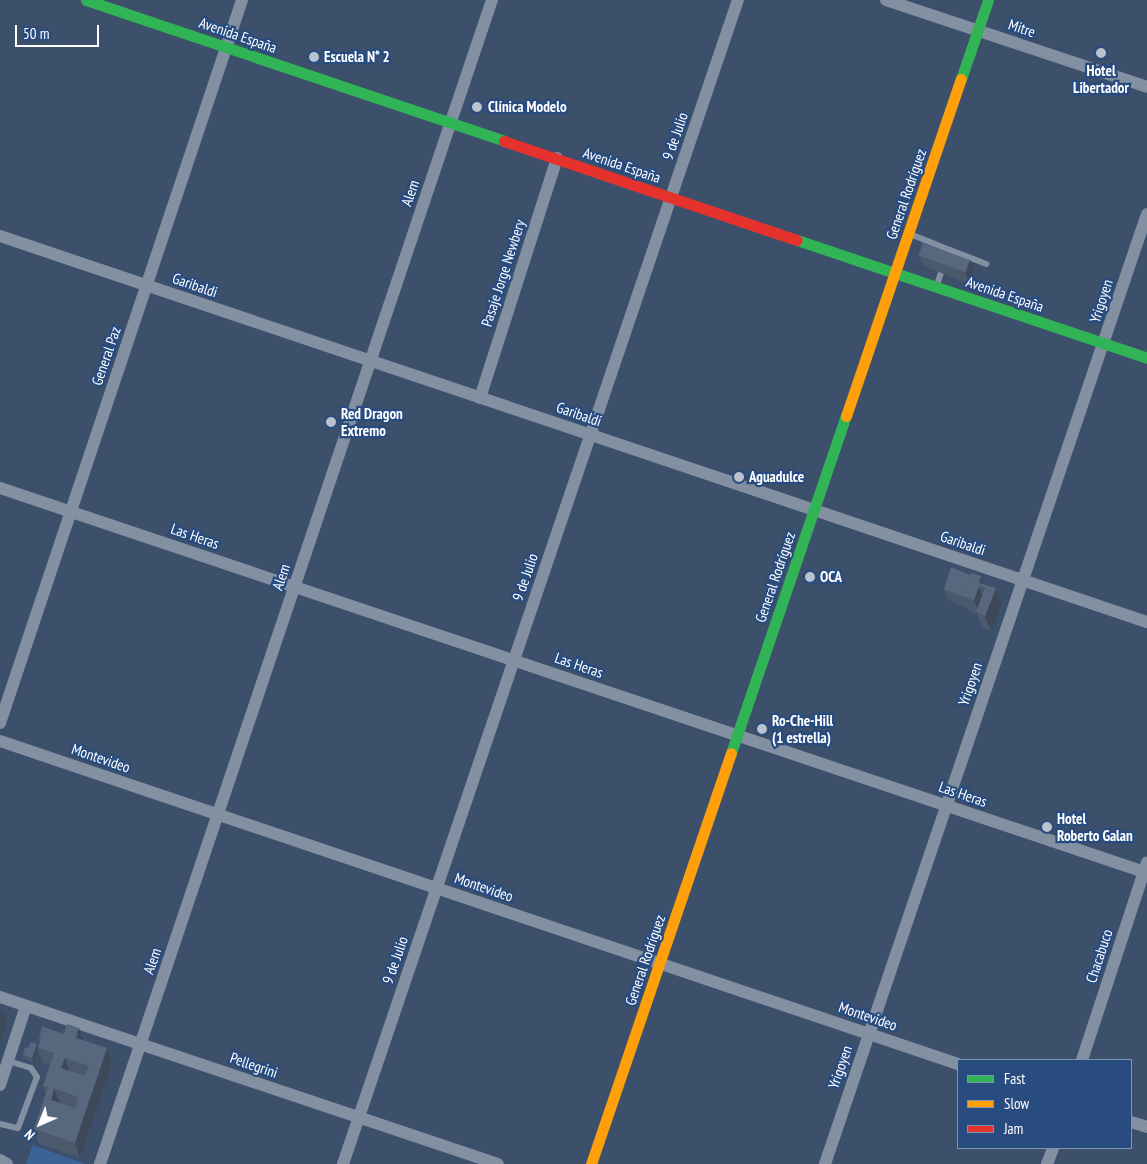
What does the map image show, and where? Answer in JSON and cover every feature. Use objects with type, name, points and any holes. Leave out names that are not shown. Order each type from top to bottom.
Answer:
[{"type":"street","name":"Avenida España","points":[[86,0],[1147,358]]},
{"type":"street","name":"General Paz","points":[[0,723],[242,0]]},
{"type":"street","name":"Alem","points":[[100,1164],[492,0]]},
{"type":"street","name":"9 de Julio","points":[[343,1164],[738,0]]},
{"type":"street","name":"Mitre","points":[[886,0],[1147,87]]},
{"type":"street","name":"General Rodríguez","points":[[591,1164],[988,0]]},
{"type":"street","name":"Pasaje Jorge Newbery","points":[[480,398],[557,158]]},
{"type":"street","name":"Yrigoyen","points":[[825,1164],[1147,214]]},
{"type":"street","name":"Garibaldi","points":[[0,236],[1147,622]]},
{"type":"street","name":"Las Heras","points":[[0,488],[946,805],[1146,869]]},
{"type":"street","name":"Montevideo","points":[[0,741],[957,1064]]},
{"type":"street","name":"Chacabuco","points":[[1082,1059],[1146,869]]},
{"type":"street","name":"Pellegrini","points":[[0,997],[498,1164]]},
{"type":"street","points":[[0,1085],[26,1006]]},
{"type":"street","points":[[1132,1122],[1147,1128]]},
{"type":"street","points":[[1048,1164],[1053,1149]]},
{"type":"street","points":[[0,1160],[6,1164]]},
{"type":"lane","points":[[908,234],[986,264]]},
{"type":"lane","points":[[946,261],[950,250]]},
{"type":"lane","points":[[937,287],[941,273]]},
{"type":"lane","points":[[0,1124],[18,1128],[37,1077],[31,1068],[8,1061]]},
{"type":"shaded area","points":[[33,1145],[85,1164],[26,1164]]},
{"type":"building","points":[[923,243],[970,260],[966,272],[919,255]]},
{"type":"building","points":[[951,567],[970,575],[964,597],[944,589]]},
{"type":"building","points":[[971,573],[981,576],[979,583],[996,588],[985,616],[976,612],[985,588],[979,586],[974,600],[963,596]]},
{"type":"building","points":[[67,1024],[79,1028],[76,1038],[107,1048],[75,1143],[34,1129],[48,1087],[43,1086],[54,1053],[38,1048],[44,1027],[64,1034]],"holes":[[[65,1058],[89,1066],[85,1076],[61,1068]],[[54,1088],[78,1097],[75,1108],[51,1100]]]},
{"type":"building","points":[[42,1026],[44,1027],[39,1039]]},
{"type":"building","points":[[31,1042],[37,1044],[32,1058],[23,1055],[25,1047],[28,1048]]},
{"type":"traffic: fast","points":[[86,0],[504,141]]},
{"type":"traffic: fast","points":[[961,79],[988,0]]},
{"type":"traffic: fast","points":[[797,240],[1147,358]]},
{"type":"traffic: fast","points":[[731,753],[846,416]]},
{"type":"traffic: slow","points":[[846,416],[961,79]]},
{"type":"traffic: slow","points":[[591,1164],[731,753]]},
{"type":"traffic: jam","points":[[504,141],[797,240]]},
{"type":"place","name":"Hotel Libertador","points":[[1101,53]]},
{"type":"place","name":"Escuela N* 2","points":[[314,57]]},
{"type":"place","name":"Clínica Modelo","points":[[477,107]]},
{"type":"place","name":"Red Dragon Extremo","points":[[331,422]]},
{"type":"place","name":"Aguadulce","points":[[739,477]]},
{"type":"place","name":"OCA","points":[[810,577]]},
{"type":"place","name":"Ro-Che-Hill (1 estrella)","points":[[762,729]]},
{"type":"place","name":"Hotel Roberto Galan","points":[[1047,827]]}]
